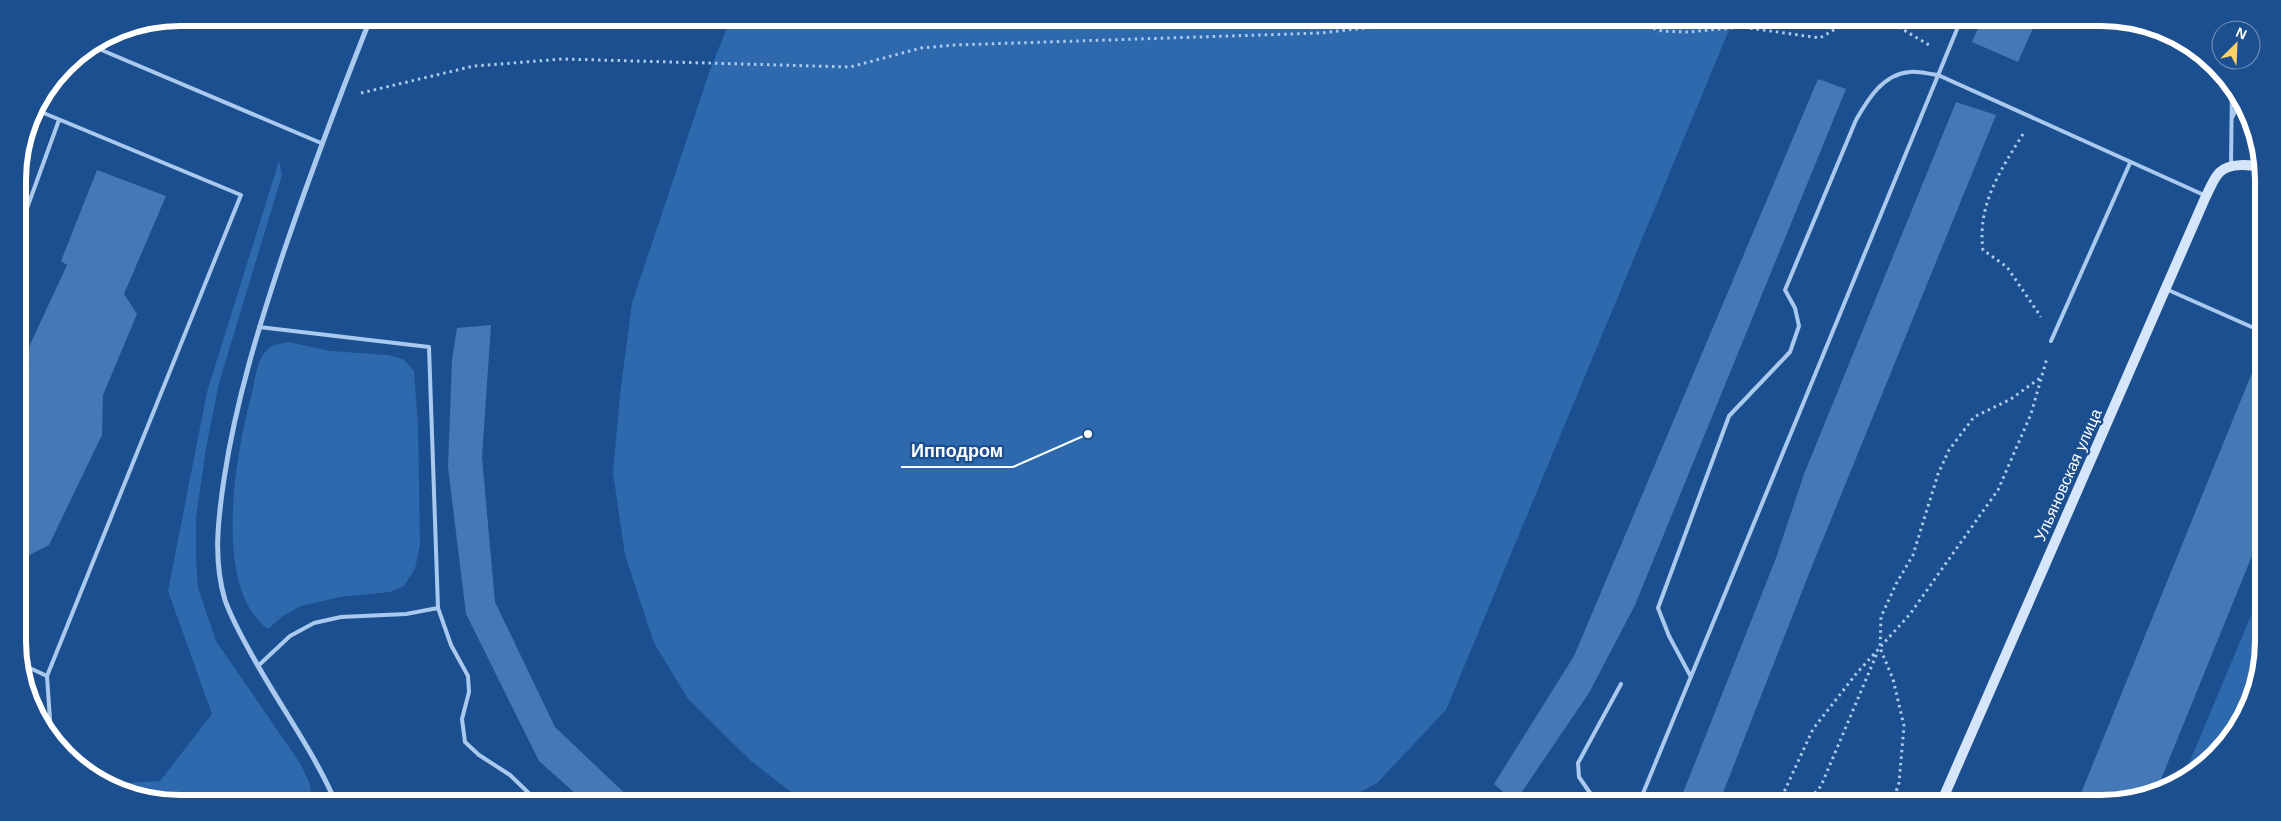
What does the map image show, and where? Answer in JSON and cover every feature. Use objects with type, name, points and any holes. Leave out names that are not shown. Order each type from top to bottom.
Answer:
[{"type":"main road","points":[[2231,167],[2254,167]]},
{"type":"main road","name":"Ульяновская улица","points":[[1946,794],[2206,196],[2220,172],[2231,167]]},
{"type":"street","points":[[331,795],[311,754],[258,666],[226,602],[219,576],[217,550],[219,516],[228,451],[237,408],[259,327],[321,143],[368,26]]},
{"type":"lane","points":[[1643,794],[1959,26]]},
{"type":"lane","points":[[100,49],[321,143]]},
{"type":"lane","points":[[1691,677],[1669,636],[1658,608],[1729,416],[1790,352],[1800,326],[1795,308],[1785,290],[1856,120],[1870,96],[1889,78],[1910,72],[1938,75],[2206,196]]},
{"type":"lane","points":[[2231,167],[2232,100]]},
{"type":"lane","points":[[2232,120],[2237,108]]},
{"type":"lane","points":[[42,113],[241,195],[47,676],[50,723]]},
{"type":"lane","points":[[27,208],[59,120]]},
{"type":"lane","points":[[2051,341],[2130,163]]},
{"type":"lane","points":[[2166,289],[2255,328]]},
{"type":"lane","points":[[259,327],[429,347],[438,608],[451,644],[468,676],[468,692],[462,719],[466,742],[479,756],[510,775],[531,795]]},
{"type":"lane","points":[[258,666],[290,636],[314,623],[341,617],[406,614],[438,608]]},
{"type":"lane","points":[[29,668],[47,676]]},
{"type":"lane","points":[[1591,794],[1579,777],[1578,763],[1621,684]]},
{"type":"path","points":[[339,99],[474,66],[563,59],[850,67],[921,48],[946,46],[1321,33],[1383,26]]},
{"type":"path","points":[[1644,26],[1662,31],[1688,32],[1742,27],[1820,38],[1841,26]]},
{"type":"path","points":[[1897,26],[1946,55]]},
{"type":"path","points":[[1783,794],[1813,729],[1856,674],[1910,614],[1998,490],[2031,414],[2051,341],[2037,308],[2007,267],[1982,250],[1980,229],[1992,186],[2033,119]]},
{"type":"path","points":[[1814,794],[1821,786],[1880,648],[1881,617],[1896,584],[1913,555],[1938,474],[1949,450],[1974,417],[2011,399],[2042,377]]},
{"type":"path","points":[[1880,648],[1893,679],[1904,726],[1899,783],[1895,794]]},
{"type":"shaded area","points":[[727,26],[1731,26],[1446,710],[1377,783],[1356,794],[794,795],[751,761],[688,699],[654,643],[625,555],[613,473],[620,395],[632,303],[710,70]]},
{"type":"shaded area","points":[[279,161],[282,175],[219,383],[206,448],[196,518],[196,558],[198,588],[216,641],[300,763],[310,784],[311,795],[180,795],[140,790],[122,783],[160,781],[212,714],[168,591],[207,392]]},
{"type":"shaded area","points":[[288,342],[330,351],[389,355],[403,359],[414,371],[418,427],[420,544],[415,569],[404,586],[390,592],[340,597],[301,606],[283,616],[268,629],[250,609],[239,583],[234,552],[235,482],[246,418],[259,364],[269,348]]},
{"type":"shaded area","points":[[2255,606],[2255,641],[2250,681],[2247,690],[2239,709],[2223,735],[2210,750],[2187,768]]},
{"type":"building","points":[[1979,26],[2034,26],[2018,62],[1972,42]]},
{"type":"building","points":[[1818,79],[1846,89],[1635,605],[1589,693],[1520,794],[1506,794],[1494,784],[1574,656]]},
{"type":"building","points":[[1956,102],[1996,115],[1812,566],[1722,794],[1682,794],[1776,558],[1804,474]]},
{"type":"building","points":[[97,170],[166,196],[124,294],[137,314],[103,395],[102,435],[49,545],[26,557],[27,375],[30,367],[27,366],[27,352],[67,265],[61,261]]},
{"type":"building","points":[[491,325],[482,457],[495,602],[555,727],[626,795],[577,795],[539,761],[466,614],[448,467],[452,360],[457,328]]},
{"type":"building","points":[[2255,365],[2255,549],[2159,783],[2141,790],[2121,793],[2081,794]]},
{"type":"place","name":"Ипподром","points":[[1088,434]]}]
